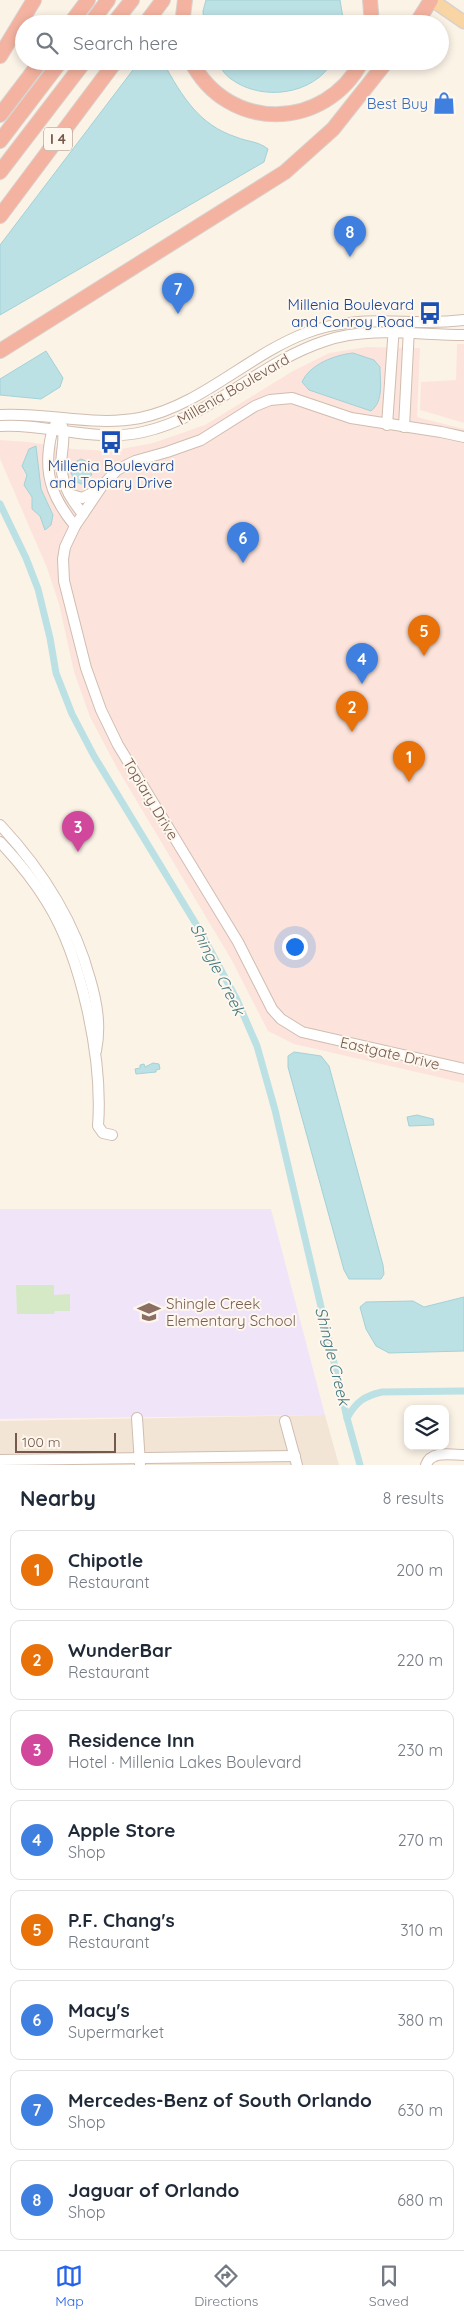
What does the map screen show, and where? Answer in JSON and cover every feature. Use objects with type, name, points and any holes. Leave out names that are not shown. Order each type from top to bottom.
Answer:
[{"type":"highway","points":[[25,15],[34,0]]},
{"type":"highway","points":[[77,15],[88,0]]},
{"type":"highway","points":[[97,15],[108,0]]},
{"type":"highway","points":[[120,15],[132,0]]},
{"type":"highway","points":[[151,15],[162,0]]},
{"type":"highway","points":[[183,15],[185,0]]},
{"type":"highway","points":[[370,0],[371,15]]},
{"type":"highway","points":[[422,15],[432,0]]},
{"type":"highway","points":[[0,56],[15,31]]},
{"type":"highway","points":[[0,115],[34,70]]},
{"type":"highway","points":[[0,140],[54,70]]},
{"type":"highway","points":[[0,172],[78,70]]},
{"type":"highway","name":"I 4","points":[[0,216],[109,70]]},
{"type":"highway","points":[[197,70],[204,81],[220,96],[236,106],[256,113],[283,115],[309,110],[326,101],[344,88],[356,70]]},
{"type":"highway","points":[[0,351],[285,172],[333,129],[380,70]]},
{"type":"main road","points":[[432,0],[464,22]]},
{"type":"street","name":"Millenia Boulevard","points":[[0,415],[113,421],[154,414],[183,403],[304,334],[330,325],[357,321],[464,320]]},
{"type":"street","points":[[387,425],[394,321]]},
{"type":"street","points":[[404,427],[409,321]]},
{"type":"street","name":"Millenia Boulevard","points":[[0,426],[23,426],[106,436],[131,434],[156,429],[196,413],[302,349],[345,336],[393,333],[464,335]]},
{"type":"street","name":"Topiary Drive","points":[[316,1036],[290,1026],[272,1010],[238,942],[109,727],[86,668],[64,581],[63,559],[65,546],[75,526],[102,486],[109,477],[125,465],[201,440],[255,406],[270,400],[292,398],[348,418],[464,437]]},
{"type":"street","points":[[60,418],[52,430],[48,464],[50,483],[58,502],[75,526]]},
{"type":"street","points":[[60,418],[64,432],[62,473],[69,494],[83,514]]},
{"type":"street","name":"Topiary Drive","points":[[69,494],[76,497],[89,496],[102,486]]},
{"type":"street","points":[[0,825],[39,870],[73,928],[84,955],[98,1017],[100,1034],[95,1057]]},
{"type":"street","points":[[0,842],[47,902],[63,934],[75,966],[95,1057],[99,1108],[98,1126],[103,1133],[112,1135]]},
{"type":"street","name":"Eastgate Drive","points":[[316,1036],[464,1069]]},
{"type":"street","points":[[137,1418],[140,1462]]},
{"type":"street","points":[[0,1460],[140,1462],[296,1460],[285,1421]]},
{"type":"street","points":[[426,1465],[430,1457],[437,1455],[464,1455]]},
{"type":"shaded area","points":[[457,344],[464,344],[464,423],[420,410],[421,382],[456,380]]},
{"type":"shaded area","points":[[367,347],[420,348],[417,417],[464,429],[464,1083],[294,1044],[268,1031],[231,959],[117,768],[90,717],[74,672],[59,604],[47,568],[0,459],[0,440],[29,442],[73,449],[111,451],[153,443],[205,425],[293,371],[329,353]]},
{"type":"shaded area","name":"Shingle Creek Elementary School","points":[[0,1209],[271,1209],[325,1415],[0,1419]]},
{"type":"shaded area","points":[[325,1415],[339,1465],[0,1465],[0,1421]]},
{"type":"green space","points":[[16,1285],[54,1285],[54,1295],[70,1294],[70,1311],[55,1311],[54,1314],[17,1314]]},
{"type":"water","points":[[206,0],[340,0],[342,15],[203,15]]},
{"type":"water","points":[[133,70],[168,70],[193,108],[212,125],[223,132],[260,144],[268,149],[264,162],[0,315],[0,245]]},
{"type":"water","points":[[326,70],[301,88],[272,92],[257,91],[244,86],[223,71]]},
{"type":"water","points":[[46,351],[63,378],[60,387],[41,399],[0,395],[0,379]]},
{"type":"water","points":[[353,353],[374,360],[380,367],[380,397],[371,411],[309,390],[302,382],[317,365],[339,356]]},
{"type":"water","points":[[36,446],[41,489],[53,515],[51,525],[45,530],[40,516],[32,509],[32,497],[24,485],[27,475],[22,466],[29,449]]},
{"type":"water","points":[[81,459],[88,462],[88,471],[92,474],[88,480],[81,484],[75,481],[71,473],[75,462]]},
{"type":"water","points":[[294,1052],[321,1056],[329,1066],[383,1265],[384,1274],[381,1279],[349,1279],[344,1270],[288,1067],[288,1056]]},
{"type":"water","points":[[153,1063],[159,1064],[160,1069],[156,1070],[156,1072],[136,1074],[135,1069],[140,1068],[140,1065],[144,1064],[145,1067]]},
{"type":"water","points":[[417,1115],[433,1119],[434,1125],[409,1126],[407,1117]]},
{"type":"water","points":[[464,1297],[464,1351],[389,1353],[376,1346],[366,1329],[360,1307],[366,1302],[413,1301],[424,1307]]},
{"type":"waterway","name":"Shingle Creek","points":[[0,504],[26,558],[38,589],[56,673],[72,714],[94,756],[199,929],[237,1000],[257,1046],[275,1110],[347,1418],[360,1465]]},
{"type":"waterway","points":[[347,1418],[361,1400],[382,1392],[464,1391]]},
{"type":"place","name":"Best Buy","points":[[444,103]]},
{"type":"place","name":"Jaguar of Orlando","points":[[350,257]]},
{"type":"place","name":"Millenia Boulevard and Conroy Road","points":[[430,313]]},
{"type":"place","name":"Mercedes-Benz of South Orlando","points":[[178,314]]},
{"type":"place","name":"Millenia Boulevard and Topiary Drive","points":[[111,442]]},
{"type":"place","name":"Macy's","points":[[243,563]]},
{"type":"place","name":"P.F. Chang's","points":[[424,656]]},
{"type":"place","name":"Apple Store","points":[[362,684]]},
{"type":"place","name":"WunderBar","points":[[352,732]]},
{"type":"place","name":"Chipotle","points":[[409,782]]},
{"type":"place","name":"Residence Inn","points":[[78,852]]},
{"type":"place","name":"Shingle Creek Elementary School","points":[[149,1312]]}]
